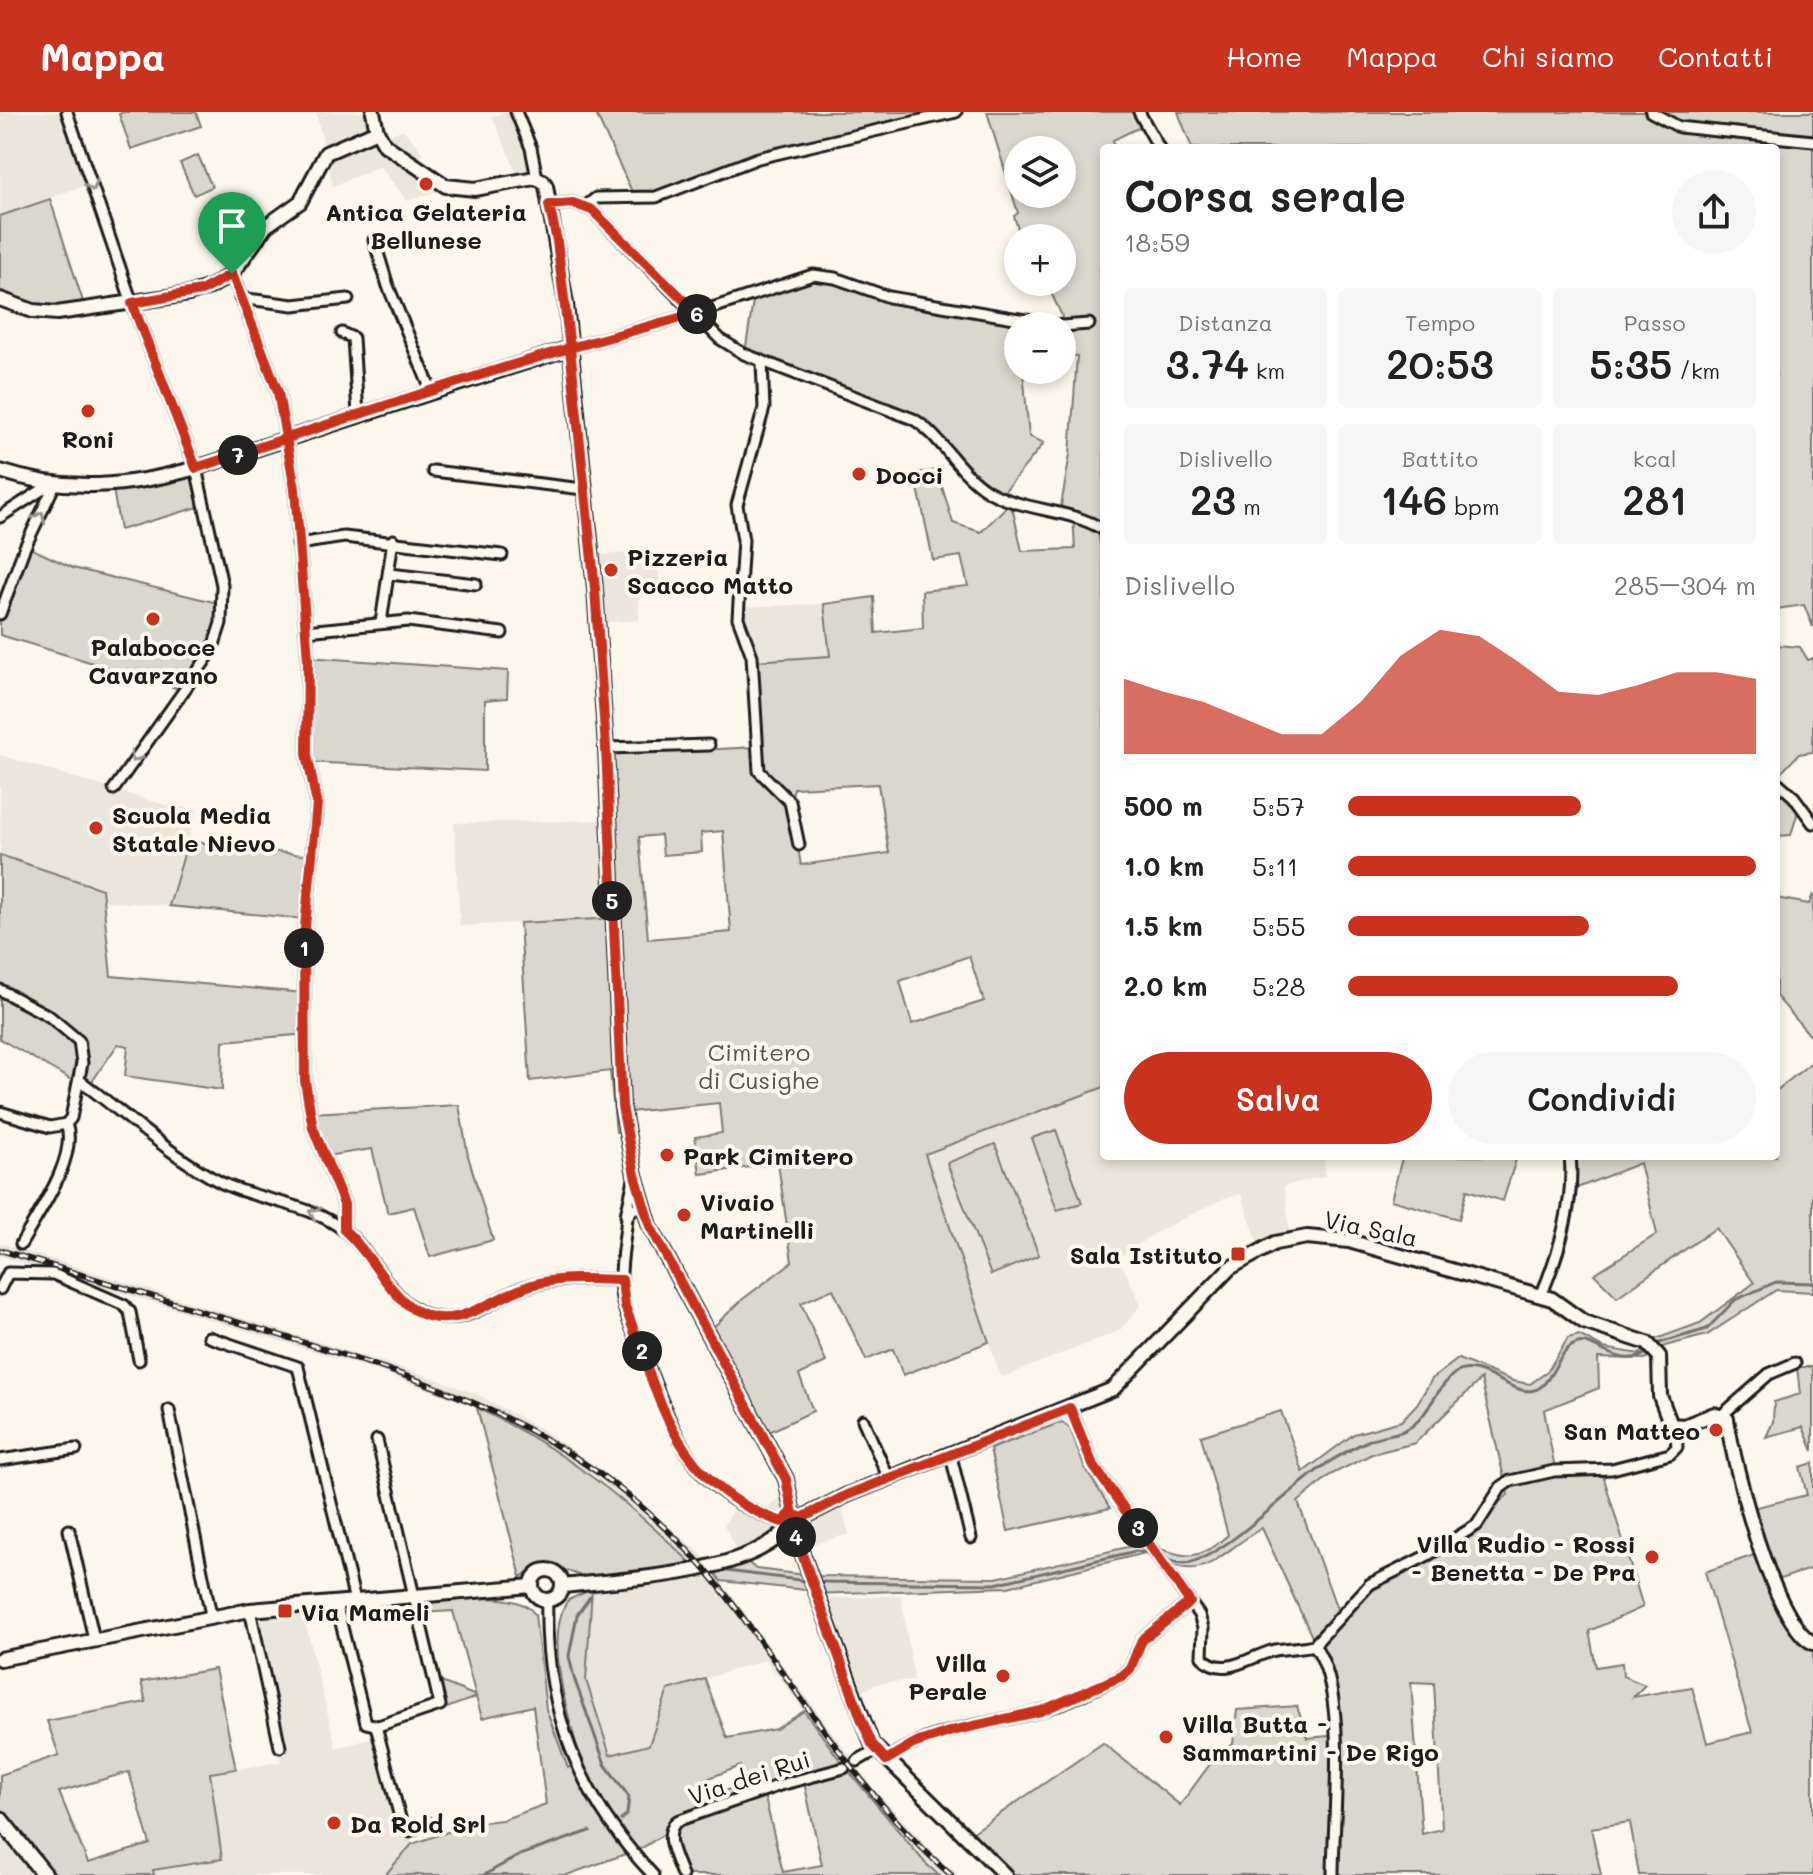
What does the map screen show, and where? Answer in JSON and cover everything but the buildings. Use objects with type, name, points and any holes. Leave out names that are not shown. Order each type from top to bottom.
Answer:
[{"type":"main road","points":[[0,1819],[45,1875]]},
{"type":"street","points":[[67,112],[132,303],[196,468],[222,585],[221,623],[212,651],[149,735],[114,789]]},
{"type":"street","points":[[373,112],[377,131],[393,152],[446,186],[475,189],[537,178],[545,183],[564,288],[606,748],[622,1106],[643,1206],[686,1298],[786,1479],[791,1525],[811,1573],[861,1718],[881,1755],[1005,1875]]},
{"type":"street","points":[[516,112],[531,148],[537,178]]},
{"type":"street","points":[[586,206],[596,198],[656,197],[758,158],[956,112]]},
{"type":"street","points":[[1139,112],[1157,144]]},
{"type":"street","points":[[1651,112],[1679,127],[1813,141]]},
{"type":"street","points":[[0,299],[23,309],[45,313],[201,291],[232,274],[266,226],[300,202],[326,153],[377,131]]},
{"type":"street","points":[[549,205],[573,203],[586,206],[720,339],[762,363],[853,393],[913,419],[925,427],[966,475],[1003,499],[1085,521],[1100,528]]},
{"type":"street","points":[[374,240],[388,286],[431,390]]},
{"type":"street","points":[[232,274],[278,392],[288,439],[306,631],[307,754],[317,804],[304,937],[305,1081],[313,1128],[344,1204],[344,1230]]},
{"type":"street","points":[[0,471],[53,484],[108,487],[196,468],[431,390],[697,313],[803,276],[820,274],[889,297],[1004,316]]},
{"type":"street","points":[[240,298],[293,305],[348,299]]},
{"type":"street","points":[[1076,325],[1089,324]]},
{"type":"street","points":[[342,333],[353,338],[358,414]]},
{"type":"street","points":[[762,363],[764,408],[738,499],[743,540],[738,618],[753,660],[759,771],[790,802],[799,845]]},
{"type":"street","points":[[433,471],[583,489]]},
{"type":"street","points":[[0,517],[53,484]]},
{"type":"street","points":[[0,614],[53,484]]},
{"type":"street","points":[[298,544],[344,537],[393,540],[502,555]]},
{"type":"street","points":[[381,623],[393,540]]},
{"type":"street","points":[[390,574],[476,584]]},
{"type":"street","points":[[306,631],[408,621],[502,633]]},
{"type":"street","points":[[606,748],[709,745]]},
{"type":"street","points":[[1780,785],[1794,797],[1813,823]]},
{"type":"street","points":[[0,990],[49,1016],[76,1036],[82,1055],[71,1118],[66,1124],[50,1127],[0,1112]]},
{"type":"street","points":[[79,1080],[211,1177],[308,1209],[344,1230],[409,1306],[438,1318],[470,1314],[538,1284],[576,1279],[622,1280]]},
{"type":"street","points":[[21,1244],[59,1174],[69,1139],[66,1124]]},
{"type":"street","points":[[1541,1296],[1565,1223],[1572,1174],[1570,1160]]},
{"type":"street","points":[[635,1175],[627,1220],[622,1280],[625,1306],[687,1457],[722,1492],[754,1512],[791,1525]]},
{"type":"street","points":[[627,1220],[630,1211],[643,1206]]},
{"type":"street","name":"Via Sala","points":[[562,1586],[719,1562],[764,1547],[791,1525],[889,1479],[1070,1408],[1119,1384],[1230,1268],[1258,1250],[1291,1239],[1322,1237],[1349,1241],[1560,1303],[1584,1322],[1652,1348],[1660,1396],[1667,1419],[1675,1426]]},
{"type":"street","points":[[0,1289],[8,1273],[42,1272],[124,1305],[130,1312],[139,1360]]},
{"type":"street","points":[[209,1337],[298,1367],[355,1601]]},
{"type":"street","points":[[1722,1415],[1769,1374],[1795,1363]]},
{"type":"street","points":[[1070,1408],[1093,1465],[1203,1623],[1202,1655],[1207,1662],[1234,1665],[1264,1653],[1314,1645],[1370,1584],[1428,1555],[1477,1525],[1501,1487],[1540,1473],[1612,1469],[1670,1454],[1677,1447],[1675,1426],[1684,1426],[1714,1414],[1727,1419],[1734,1463],[1770,1576],[1801,1634],[1813,1643]]},
{"type":"street","points":[[169,1410],[211,1615]]},
{"type":"street","points":[[863,1420],[889,1479]]},
{"type":"street","points":[[376,1726],[440,1705],[440,1694],[412,1597],[377,1440]]},
{"type":"street","points":[[0,1460],[76,1449]]},
{"type":"street","points":[[951,1456],[971,1538]]},
{"type":"street","points":[[69,1530],[94,1639]]},
{"type":"street","points":[[547,1570],[556,1573],[562,1586],[555,1597],[547,1600],[538,1597],[532,1586],[534,1577],[547,1570]]},
{"type":"street","points":[[0,1659],[211,1615],[532,1586]]},
{"type":"street","points":[[547,1600],[550,1674],[567,1738],[610,1827],[653,1875]]},
{"type":"street","points":[[857,1761],[952,1731],[1041,1711],[1122,1676],[1130,1669],[1142,1640],[1190,1602]]},
{"type":"street","points":[[336,1603],[363,1718],[376,1726],[403,1829],[409,1831],[428,1823]]},
{"type":"street","points":[[250,1610],[280,1747]]},
{"type":"street","points":[[1314,1645],[1321,1654],[1335,1718],[1333,1875]]},
{"type":"street","name":"Via dei Rui","points":[[682,1875],[669,1838],[672,1825],[677,1821],[780,1785],[844,1768]]},
{"type":"shaded area","points":[[0,112],[69,112],[93,182],[0,216]]},
{"type":"shaded area","points":[[316,112],[375,112],[385,138],[403,129],[423,153],[414,164],[447,188],[407,201],[380,166],[333,186]]},
{"type":"shaded area","points":[[503,112],[517,112],[541,176],[520,180],[492,117]]},
{"type":"shaded area","points":[[658,552],[660,596],[639,597],[639,620],[595,623],[590,555]]},
{"type":"shaded area","points":[[824,604],[831,656],[754,661],[737,607]]},
{"type":"shaded area","points":[[0,755],[165,805],[197,809],[169,906],[103,901],[102,889],[0,855]]},
{"type":"shaded area","points":[[606,820],[617,919],[460,926],[454,823]]},
{"type":"shaded area","points":[[1100,1088],[1100,1160],[1324,1160],[1325,1176],[1284,1186],[1290,1235],[1259,1246],[1241,1194],[1222,1199],[1155,1233],[1119,1258],[1141,1305],[1119,1331],[1001,1378],[925,1153]]},
{"type":"shaded area","points":[[0,1243],[437,1379],[481,1396],[541,1429],[605,1473],[700,1553],[876,1791],[935,1855],[959,1875],[939,1875],[926,1864],[871,1801],[766,1660],[668,1690],[649,1745],[610,1755],[586,1680],[592,1589],[697,1569],[600,1480],[549,1446],[477,1408],[375,1370],[0,1256]]},
{"type":"shaded area","points":[[786,1492],[794,1524],[840,1500],[849,1534],[804,1547],[793,1524],[763,1545],[738,1554],[724,1525],[741,1499],[762,1512]]},
{"type":"shaded area","points":[[901,1595],[914,1680],[877,1684],[856,1694],[825,1599]]},
{"type":"shaded area","points":[[303,1613],[336,1748],[382,1736],[412,1844],[385,1875],[154,1875],[153,1870],[222,1858],[209,1773],[281,1762],[246,1619]]},
{"type":"shaded area","points":[[0,1826],[39,1875],[0,1875]]},
{"type":"green space","points":[[196,112],[201,126],[131,149],[119,114]]},
{"type":"green space","points":[[595,112],[950,112],[750,158],[650,196],[634,196]]},
{"type":"green space","name":"Cimitero di Cusighe","points":[[987,112],[1143,112],[1150,122],[1113,140],[1114,144],[1100,144],[1100,1088],[925,1154],[989,1342],[903,1375],[893,1349],[866,1360],[833,1289],[801,1303],[826,1362],[799,1375],[813,1411],[761,1436],[708,1332],[743,1299],[792,1262],[778,1163],[700,1174],[695,1137],[722,1133],[719,1103],[629,1112],[632,1130],[616,1132],[610,1071],[530,1081],[520,923],[617,918],[603,755],[757,747],[754,661],[830,656],[824,604],[874,597],[876,633],[923,628],[922,591],[968,586],[961,556],[933,560],[915,473],[937,470],[953,523],[981,532],[1008,505],[1013,511],[1022,551],[1075,549],[1073,515],[1060,512],[1070,454],[1076,384],[1076,312],[1060,312],[1053,296],[1076,296],[1076,224],[1017,224],[1014,216],[1018,213],[1016,208],[1076,208],[1076,136],[1004,136],[1004,167]],"holes":[[[878,784],[889,853],[801,865],[790,802],[794,788]],[[723,831],[731,932],[648,939],[639,837],[661,835],[663,855],[702,852],[701,833]],[[969,956],[984,1001],[912,1024],[900,981]]]},
{"type":"green space","points":[[1178,112],[1813,112],[1813,627],[1804,605],[1780,608],[1780,144],[1190,144]]},
{"type":"green space","points":[[198,155],[212,187],[194,195],[180,163]]},
{"type":"green space","points":[[50,199],[85,308],[31,314],[0,298],[0,216]]},
{"type":"green space","points":[[800,275],[1004,314],[1004,384],[1024,384],[1029,436],[1044,443],[999,498],[920,426],[745,353],[754,295]]},
{"type":"green space","points":[[194,472],[202,506],[120,530],[113,489]]},
{"type":"green space","points":[[28,547],[73,568],[218,603],[210,650],[186,691],[0,635],[0,622]]},
{"type":"green space","points":[[1780,645],[1800,647],[1808,660],[1813,658],[1813,752],[1799,754],[1780,774]]},
{"type":"green space","points":[[306,657],[508,671],[507,698],[485,700],[485,771],[307,762]]},
{"type":"green space","points":[[1780,780],[1801,801],[1791,835],[1780,836]]},
{"type":"green space","points":[[188,841],[311,856],[304,919],[169,906]]},
{"type":"green space","points":[[0,855],[102,889],[111,976],[304,993],[308,1034],[223,1041],[222,1090],[125,1076],[128,1046],[118,1044],[87,1089],[0,1039]]},
{"type":"green space","points":[[1813,894],[1813,1039],[1780,1001],[1780,899],[1809,904]]},
{"type":"green space","points":[[1813,1061],[1813,1292],[1776,1290],[1707,1335],[1665,1346],[1645,1359],[1598,1358],[1599,1388],[1544,1410],[1556,1474],[1602,1472],[1643,1607],[1589,1631],[1596,1667],[1622,1663],[1623,1676],[1645,1685],[1633,1697],[1692,1687],[1707,1743],[1752,1732],[1705,1572],[1757,1554],[1744,1510],[1807,1495],[1800,1467],[1813,1463],[1813,1568],[1771,1582],[1813,1650],[1813,1875],[1639,1875],[1630,1822],[1591,1828],[1601,1875],[1012,1875],[969,1835],[1103,1743],[1180,1805],[1216,1756],[1233,1744],[1237,1710],[1297,1706],[1307,1738],[1340,1735],[1322,1645],[1313,1639],[1262,1528],[1219,1558],[1195,1568],[1165,1563],[1145,1553],[1008,1587],[814,1594],[806,1590],[721,1581],[707,1561],[738,1554],[756,1569],[814,1576],[996,1578],[1136,1545],[1183,1555],[1202,1553],[1228,1535],[1201,1436],[1281,1411],[1303,1472],[1354,1434],[1401,1421],[1417,1404],[1432,1379],[1458,1359],[1513,1381],[1530,1384],[1547,1372],[1568,1338],[1579,1335],[1603,1348],[1640,1354],[1653,1340],[1700,1323],[1754,1283],[1716,1228],[1617,1297],[1594,1274],[1657,1234],[1640,1163],[1572,1190],[1569,1160],[1780,1160],[1780,1088]],"holes":[[[1481,1379],[1508,1495],[1434,1557],[1375,1586],[1341,1620],[1298,1502],[1330,1475],[1372,1454],[1415,1443]],[[1411,1682],[1434,1683],[1442,1829],[1422,1834]]]},
{"type":"green space","points":[[459,1105],[468,1156],[493,1240],[430,1257],[414,1207],[388,1213],[372,1149],[327,1156],[311,1113]]},
{"type":"green space","points":[[1056,1130],[1082,1203],[1057,1210],[1032,1138]]},
{"type":"green space","points":[[995,1144],[1039,1255],[991,1275],[947,1163]]},
{"type":"green space","points":[[1401,1160],[1516,1160],[1503,1201],[1467,1190],[1459,1219],[1391,1200]]},
{"type":"green space","points":[[1797,1367],[1813,1367],[1813,1451],[1803,1427],[1766,1437],[1773,1422],[1774,1402],[1800,1394]]},
{"type":"green space","points":[[477,1408],[567,1459],[621,1499],[697,1569],[581,1576],[549,1564],[537,1565],[521,1577]]},
{"type":"green space","points":[[1062,1422],[1070,1428],[1084,1466],[1110,1508],[1008,1531],[990,1449]]},
{"type":"green space","points":[[592,1589],[586,1680],[610,1755],[649,1745],[668,1690],[705,1679],[727,1738],[776,1729],[804,1711],[842,1763],[718,1805],[714,1796],[745,1782],[740,1766],[704,1780],[712,1807],[670,1824],[664,1834],[642,1848],[567,1875],[385,1875],[412,1844],[474,1823],[502,1820],[546,1804],[533,1706],[482,1718],[476,1697],[447,1708],[439,1681],[476,1696],[453,1611],[420,1613],[417,1604],[481,1598],[514,1601],[527,1606],[535,1615],[546,1709],[568,1768],[581,1760],[561,1679],[558,1635],[568,1600]]},
{"type":"green space","points":[[215,1669],[236,1769],[210,1773],[222,1859],[153,1870],[154,1875],[39,1875],[0,1826],[0,1775],[59,1755],[47,1721],[146,1702],[141,1682]],"holes":[[[129,1772],[150,1844],[88,1863],[59,1792]]]},
{"type":"green space","points":[[847,1769],[926,1864],[939,1875],[684,1875],[672,1834],[676,1827],[764,1794],[783,1872],[822,1865],[804,1782]]},
{"type":"waterway","points":[[1656,1344],[1707,1329],[1735,1300],[1776,1282],[1813,1283]]},
{"type":"waterway","points":[[1162,1557],[1187,1563],[1224,1546],[1329,1462],[1372,1439],[1412,1426],[1442,1386],[1462,1370],[1479,1371],[1522,1390],[1533,1391],[1547,1380],[1569,1347],[1578,1343],[1629,1358],[1651,1350]]},
{"type":"waterway","points":[[819,1582],[995,1584],[1136,1551],[1151,1553]]},
{"type":"waterway","points":[[726,1571],[807,1581]]},
{"type":"waterway","points":[[590,1597],[577,1615],[569,1656],[605,1764],[629,1797],[627,1814],[621,1820]]},
{"type":"waterway","points":[[484,1875],[520,1855],[590,1831]]},
{"type":"railway","points":[[0,1250],[386,1369],[496,1413],[548,1440],[598,1472],[646,1511],[704,1568],[877,1799],[951,1875]]},
{"type":"place","name":"Antica Gelateria Bellunese","points":[[426,184]]},
{"type":"place","name":"Roni","points":[[88,411]]},
{"type":"place","name":"Docci","points":[[859,474]]},
{"type":"place","name":"Pizzeria Scacco Matto","points":[[611,570]]},
{"type":"place","name":"Palabocce Cavarzano","points":[[153,619]]},
{"type":"place","name":"Scuola Media Statale Nievo","points":[[96,828]]},
{"type":"place","name":"Park Cimitero","points":[[667,1155]]},
{"type":"place","name":"Vivaio Martinelli","points":[[684,1215]]},
{"type":"place","name":"Sala Istituto","points":[[1238,1254]]},
{"type":"place","name":"San Matteo","points":[[1716,1430]]},
{"type":"place","name":"Villa Rudio - Rossi - Benetta - De Pra","points":[[1652,1557]]},
{"type":"place","name":"Via Mameli","points":[[285,1611]]},
{"type":"place","name":"Villa Perale","points":[[1003,1676]]},
{"type":"place","name":"Villa Butta - Sammartini - De Rigo","points":[[1166,1737]]},
{"type":"place","name":"Da Rold Srl","points":[[334,1823]]},
{"type":"route","points":[[232,274],[201,291],[132,303],[196,468],[288,439],[358,414],[570,348],[557,241],[549,205],[566,202],[592,210],[697,313],[570,348],[595,589],[606,748],[622,1106],[646,1216],[686,1298],[791,1490],[793,1514],[796,1514],[799,1516],[802,1518],[805,1525],[796,1537],[861,1718],[872,1744],[886,1760],[913,1744],[952,1731],[1041,1711],[1126,1674],[1142,1640],[1190,1602],[1099,1475],[1070,1408],[847,1495],[802,1518],[796,1514],[789,1515],[782,1522],[754,1512],[722,1492],[687,1457],[625,1306],[622,1280],[576,1279],[538,1284],[470,1314],[438,1318],[409,1306],[344,1230],[344,1204],[329,1175],[313,1128],[305,1081],[304,937],[317,804],[307,754],[308,659],[295,489],[288,439],[278,392],[232,274]]}]
